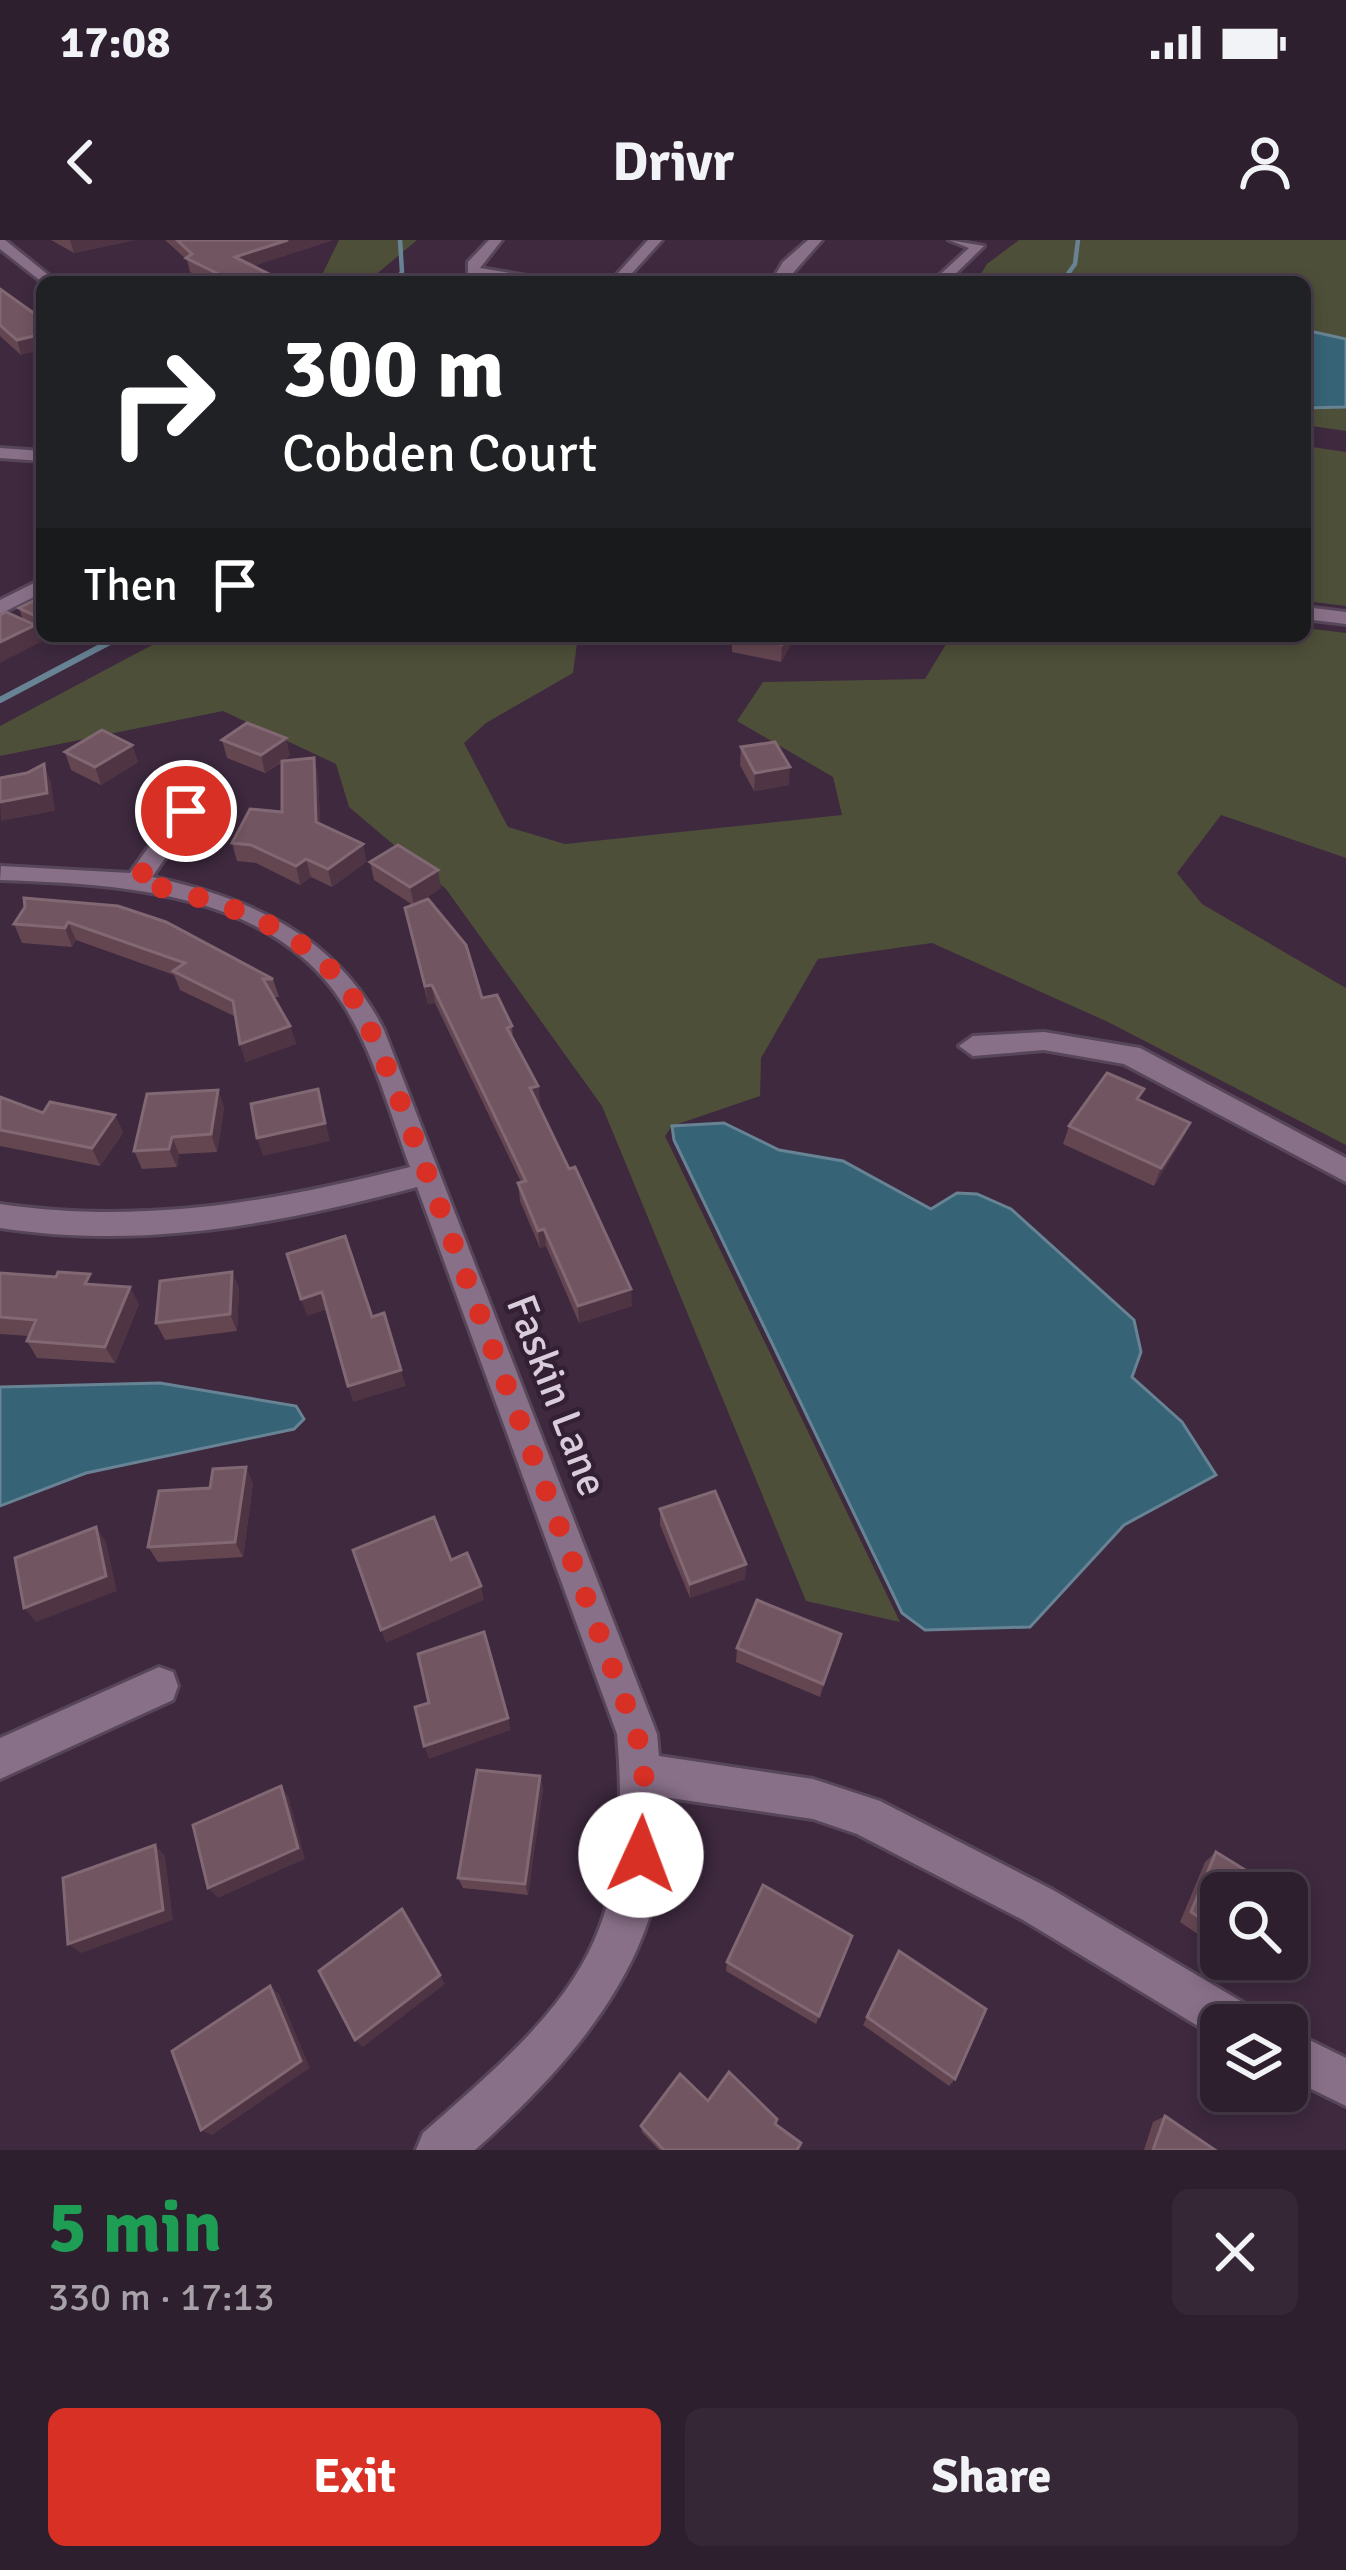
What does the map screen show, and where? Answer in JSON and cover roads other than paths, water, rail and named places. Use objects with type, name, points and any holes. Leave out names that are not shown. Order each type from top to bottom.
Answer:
[{"type":"street","points":[[496,240],[475,262],[473,271],[511,276]]},
{"type":"street","points":[[622,276],[656,240]]},
{"type":"street","points":[[782,276],[816,240]]},
{"type":"street","points":[[946,276],[978,246],[955,240]]},
{"type":"street","points":[[0,243],[42,276]]},
{"type":"street","points":[[0,453],[36,456]]},
{"type":"street","points":[[0,608],[36,589]]},
{"type":"street","points":[[1311,614],[1346,618]]},
{"type":"street","points":[[136,882],[186,811]]},
{"type":"street","name":"Faskin Lane","points":[[1,873],[136,882],[252,915],[295,940],[333,972],[361,1011],[391,1077],[637,1734],[644,1774],[634,1910],[571,2026],[440,2150]]},
{"type":"street","points":[[973,1046],[1075,1042],[1130,1055],[1346,1171]]},
{"type":"street","points":[[0,1216],[101,1226],[205,1222],[288,1210],[425,1174]]},
{"type":"street","points":[[0,1760],[159,1686]]},
{"type":"street","points":[[644,1774],[712,1780],[813,1799],[866,1816],[1038,1905],[1203,2004]]},
{"type":"street","points":[[1308,2062],[1346,2083]]},
{"type":"water","points":[[1311,331],[1346,339],[1346,407],[1311,408]]},
{"type":"water","points":[[724,1123],[779,1150],[843,1161],[931,1209],[957,1193],[977,1194],[1011,1209],[1134,1320],[1141,1352],[1132,1377],[1182,1422],[1216,1475],[1124,1525],[1030,1627],[925,1630],[902,1613],[674,1140],[672,1126]]},
{"type":"water","points":[[160,1383],[296,1406],[304,1419],[294,1429],[86,1473],[0,1506],[0,1387]]},
{"type":"waterway","points":[[400,240],[400,276]]},
{"type":"waterway","points":[[1066,276],[1075,264],[1078,240]]},
{"type":"waterway","points":[[0,700],[110,642]]}]
